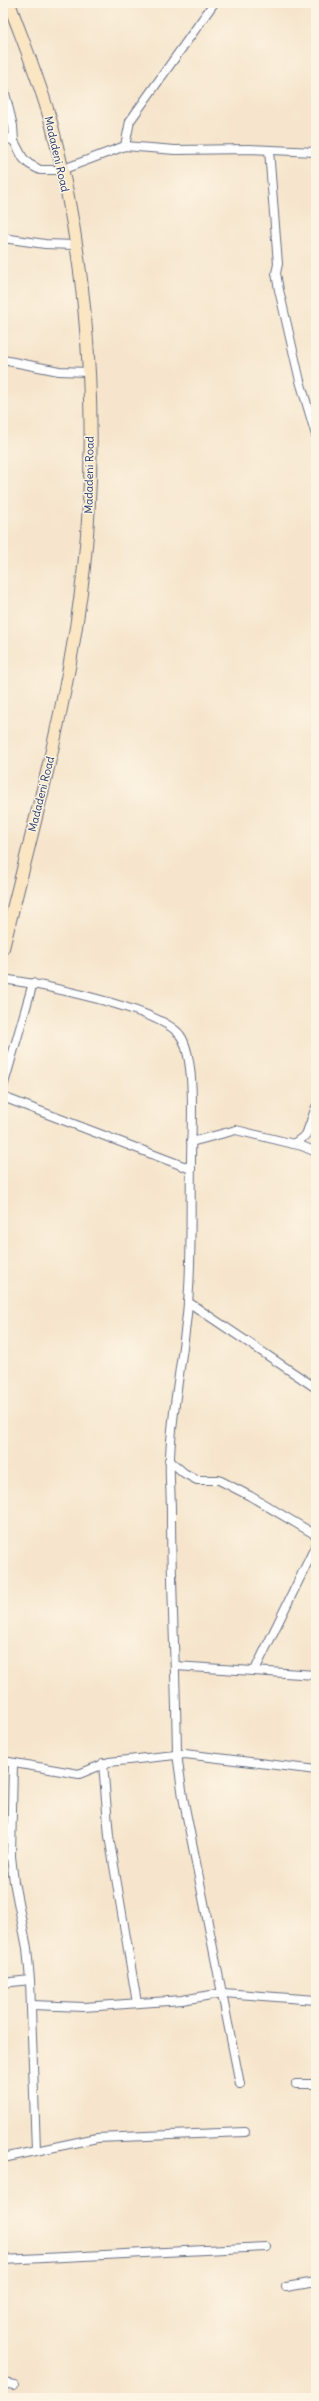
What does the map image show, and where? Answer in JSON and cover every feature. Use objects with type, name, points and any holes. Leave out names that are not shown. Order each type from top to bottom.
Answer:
[{"type":"street","name":"Madadeni Road","points":[[3,948],[51,757],[77,625],[85,557],[90,491],[86,328],[75,245],[61,170],[43,99],[8,3]]},
{"type":"street","points":[[126,146],[130,121],[214,3]]},
{"type":"street","points":[[3,85],[13,126],[14,142]]},
{"type":"street","points":[[3,136],[14,142],[29,164],[40,170],[61,170],[126,146],[188,150],[269,150],[316,152]]},
{"type":"street","points":[[269,150],[278,264],[277,282],[300,381],[316,435]]},
{"type":"street","points":[[3,238],[45,244],[75,245]]},
{"type":"street","points":[[3,360],[59,371],[88,372]]},
{"type":"street","points":[[3,979],[33,983],[125,1008],[156,1019],[174,1029],[183,1041],[189,1058],[191,1142],[188,1302],[182,1366],[174,1395],[169,1460],[177,1754],[183,1797],[240,2084]]},
{"type":"street","points":[[3,1087],[33,983]]},
{"type":"street","points":[[3,1097],[190,1169]]},
{"type":"street","points":[[293,1144],[306,1135],[316,1107]]},
{"type":"street","points":[[191,1142],[236,1130],[293,1144],[316,1152]]},
{"type":"street","points":[[188,1302],[316,1388]]},
{"type":"street","points":[[169,1460],[184,1473],[197,1480],[219,1480],[250,1496],[316,1535]]},
{"type":"street","points":[[255,1670],[316,1545]]},
{"type":"street","points":[[175,1666],[316,1675]]},
{"type":"street","points":[[3,1761],[79,1774],[102,1763],[177,1754],[316,1770]]},
{"type":"street","points":[[13,1763],[11,1856],[14,1882],[27,1948],[30,1980],[36,2150]]},
{"type":"street","points":[[102,1763],[109,1836],[137,2003]]},
{"type":"street","points":[[3,1983],[30,1980]]},
{"type":"street","points":[[32,2005],[84,2007],[182,2000],[223,1993],[316,2000]]},
{"type":"street","points":[[296,2084],[316,2084]]},
{"type":"street","points":[[3,2158],[97,2138],[245,2132]]},
{"type":"street","points":[[3,2260],[266,2248]]},
{"type":"street","points":[[286,2287],[316,2282]]},
{"type":"street","points":[[3,2383],[14,2385]]}]
